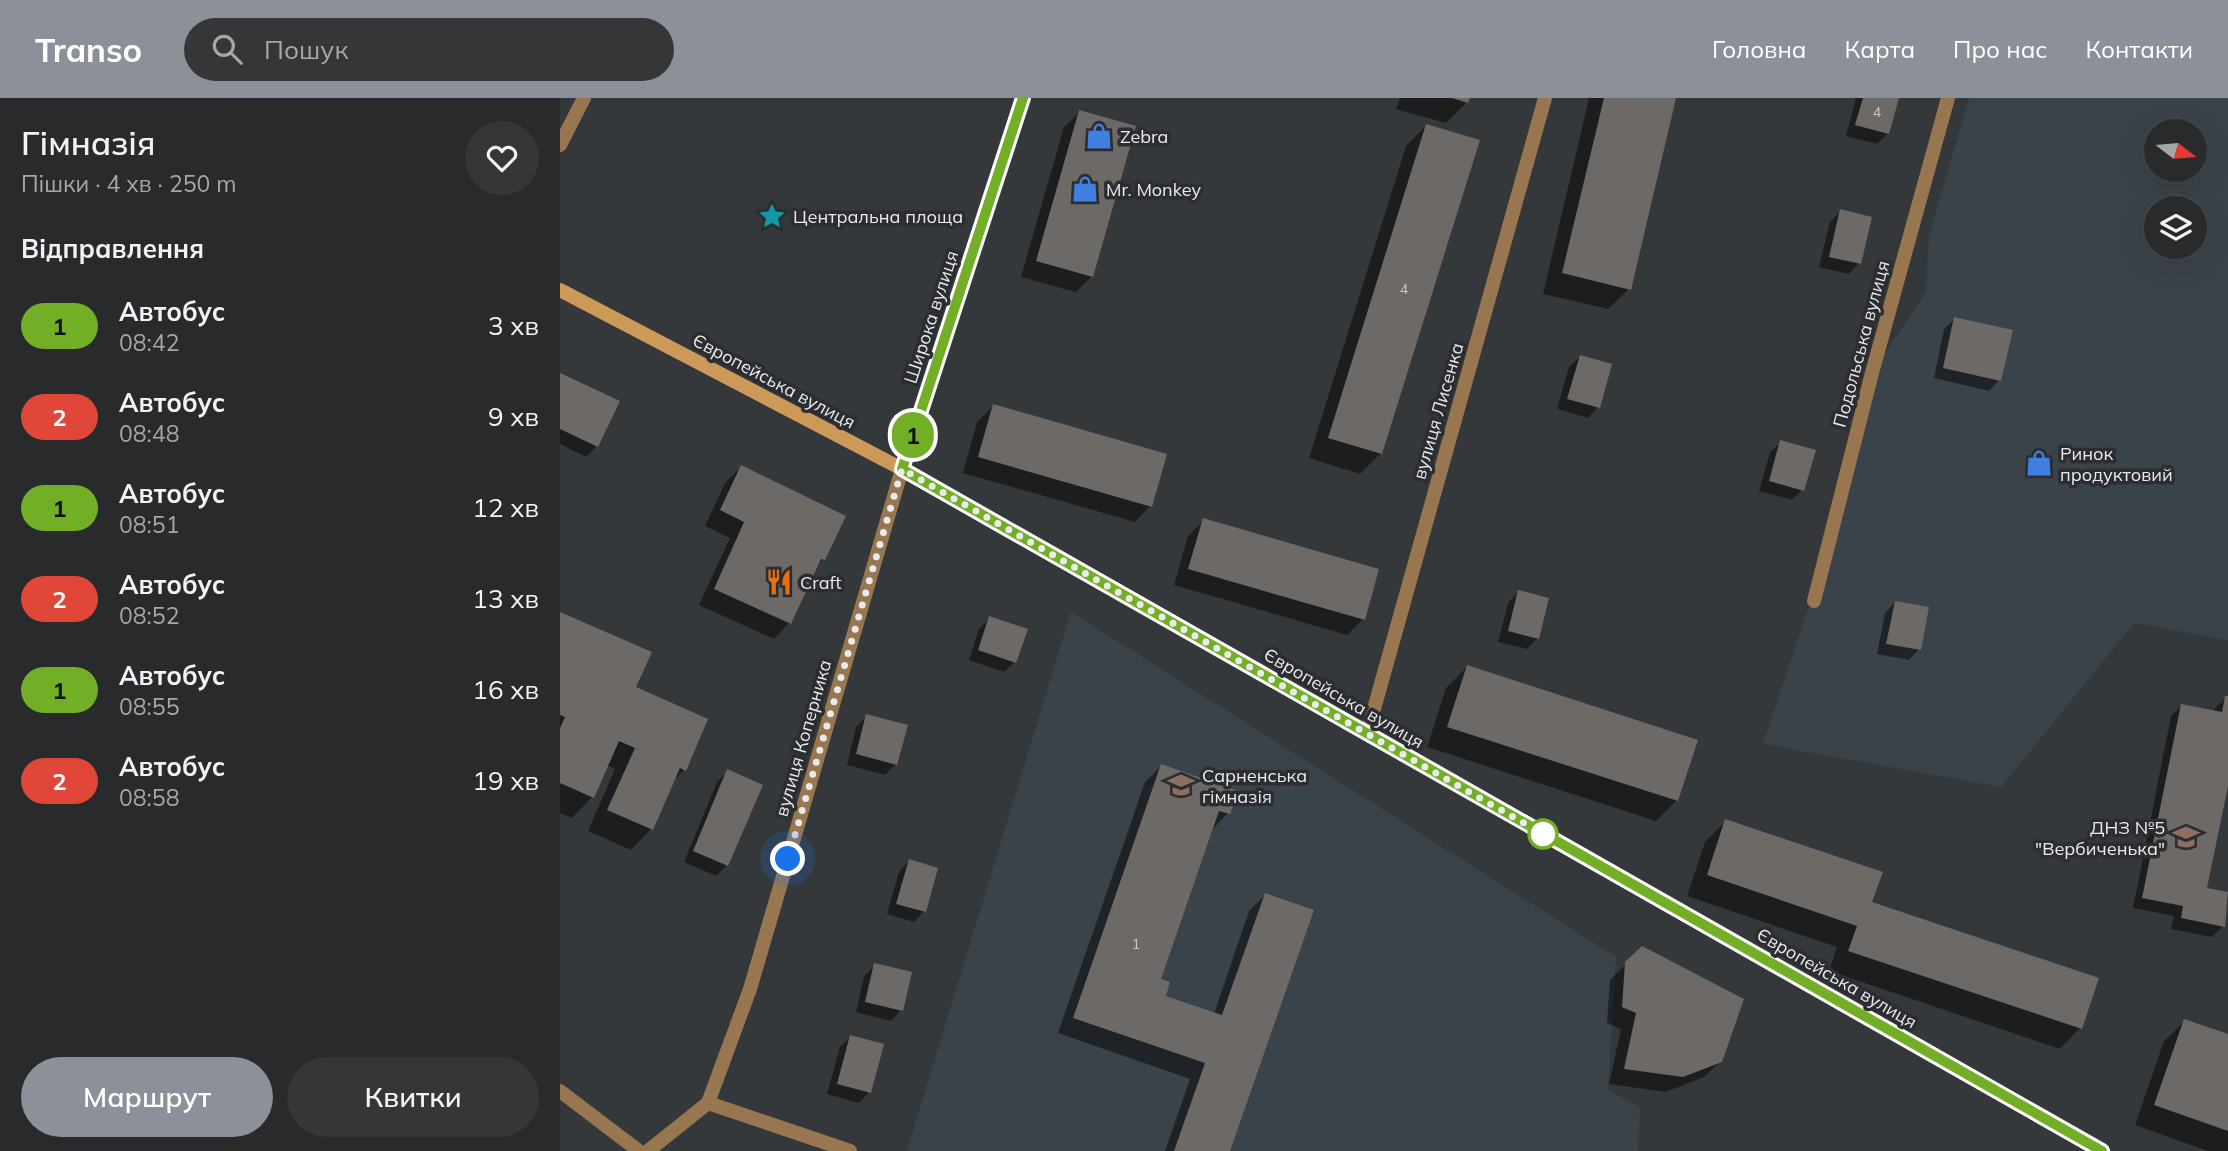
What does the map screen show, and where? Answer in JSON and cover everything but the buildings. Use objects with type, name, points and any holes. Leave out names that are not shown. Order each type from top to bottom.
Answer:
[{"type":"main road","name":"Європейська вулиця","points":[[560,290],[902,469],[2102,1151]]},
{"type":"street","points":[[560,145],[584,98]]},
{"type":"street","name":"Широка вулиця","points":[[902,469],[1023,98]]},
{"type":"street","name":"вулиця Лисенка","points":[[1367,734],[1545,98]]},
{"type":"street","name":"Подольська вулиця","points":[[1814,601],[1876,360],[1948,98]]},
{"type":"street","name":"вулиця Коперника","points":[[708,1103],[750,989],[902,469]]},
{"type":"street","points":[[560,1091],[639,1151]]},
{"type":"street","points":[[648,1151],[708,1103],[850,1151]]},
{"type":"shaded area","name":"Ринок продуктовий","points":[[1969,98],[2228,98],[2228,640],[2134,623],[2001,787],[1763,744],[1827,552],[1872,373],[1926,292],[1929,236]]},
{"type":"shaded area","name":"Сарненська гімназія","points":[[1071,612],[1616,957],[1608,1090],[1640,1108],[1638,1151],[907,1151]]},
{"type":"bus line","name":"1","points":[[1023,98],[902,469],[2102,1151]]},
{"type":"place","name":"Zebra","points":[[1099,136]]},
{"type":"place","name":"Mr. Monkey","points":[[1085,189]]},
{"type":"place","name":"Центральна площа","points":[[772,216]]},
{"type":"place","name":"Ринок продуктовий","points":[[2039,463]]},
{"type":"place","name":"Craft","points":[[779,582]]},
{"type":"place","name":"Сарненська гімназія","points":[[1181,785]]},
{"type":"place","name":"ДНЗ №5 \"Вербиченька\"","points":[[2186,837]]},
{"type":"route","points":[[788,859],[902,469],[1543,834]]}]
